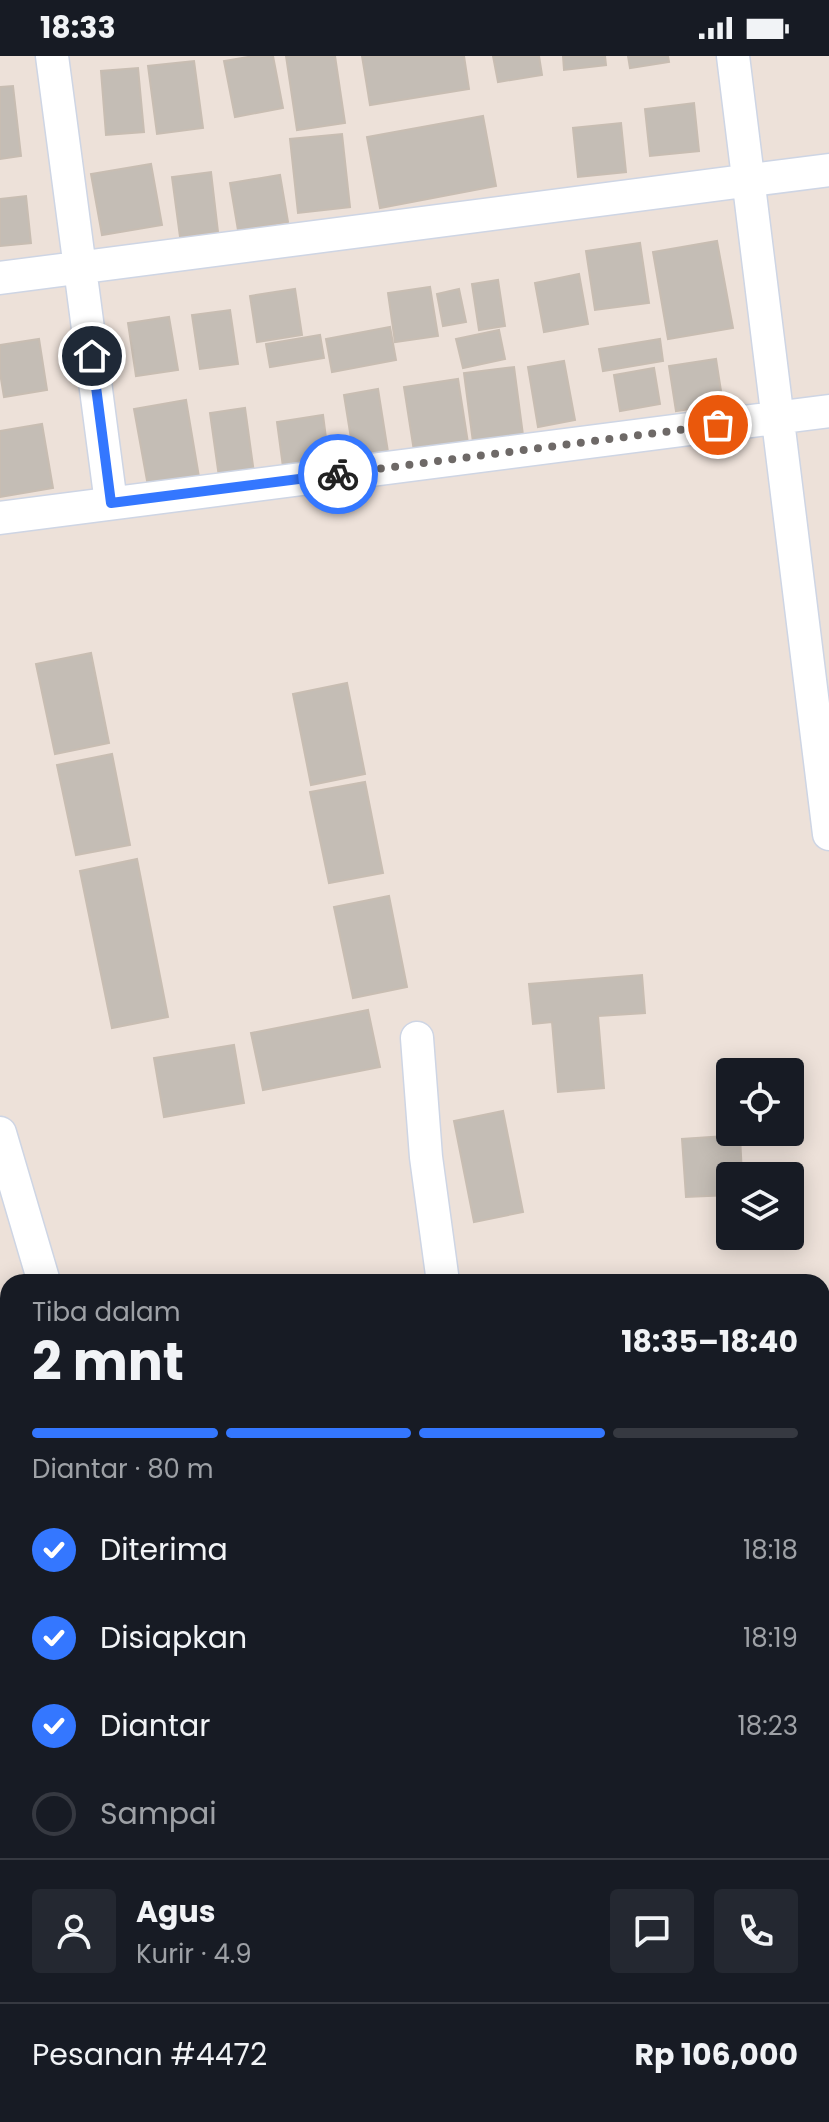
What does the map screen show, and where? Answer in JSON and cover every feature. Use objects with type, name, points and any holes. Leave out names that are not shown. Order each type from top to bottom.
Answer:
[{"type":"street","points":[[52,56],[111,503]]},
{"type":"street","points":[[733,56],[829,834]]},
{"type":"street","points":[[0,278],[829,170]]},
{"type":"street","points":[[0,518],[829,411]]},
{"type":"street","points":[[417,1038],[426,1157],[442,1274]]},
{"type":"street","points":[[0,1133],[42,1274]]},
{"type":"building","points":[[273,56],[283,108],[235,117],[224,61]]},
{"type":"building","points":[[286,56],[335,56],[345,123],[297,130]]},
{"type":"building","points":[[362,56],[464,56],[469,89],[370,105]]},
{"type":"building","points":[[493,56],[539,56],[542,75],[498,82]]},
{"type":"building","points":[[563,56],[605,56],[606,65],[564,70]]},
{"type":"building","points":[[628,56],[668,56],[669,62],[630,68]]},
{"type":"building","points":[[194,61],[203,128],[157,134],[148,66]]},
{"type":"building","points":[[138,68],[144,132],[106,135],[101,71]]},
{"type":"building","points":[[13,86],[21,156],[0,159],[0,87]]},
{"type":"building","points":[[694,103],[699,151],[650,156],[645,109]]},
{"type":"building","points":[[483,116],[496,186],[380,208],[367,137]]},
{"type":"building","points":[[621,123],[626,172],[578,177],[573,128]]},
{"type":"building","points":[[342,134],[350,207],[298,213],[290,139]]},
{"type":"building","points":[[151,164],[162,225],[102,235],[91,174]]},
{"type":"building","points":[[211,172],[218,232],[180,237],[172,177]]},
{"type":"building","points":[[280,175],[288,222],[238,230],[230,183]]},
{"type":"building","points":[[26,196],[31,243],[0,246],[0,199]]},
{"type":"building","points":[[717,241],[733,328],[668,339],[653,252]]},
{"type":"building","points":[[640,243],[649,303],[595,310],[586,251]]},
{"type":"building","points":[[579,274],[588,324],[544,332],[535,283]]},
{"type":"building","points":[[498,280],[505,326],[479,330],[472,284]]},
{"type":"building","points":[[430,287],[438,336],[395,342],[388,293]]},
{"type":"building","points":[[295,289],[302,335],[257,342],[250,296]]},
{"type":"building","points":[[459,289],[466,322],[443,326],[437,294]]},
{"type":"building","points":[[230,310],[238,364],[200,369],[192,315]]},
{"type":"building","points":[[169,317],[178,370],[136,376],[128,323]]},
{"type":"building","points":[[390,327],[396,360],[332,372],[326,339]]},
{"type":"building","points":[[499,330],[505,359],[463,368],[456,339]]},
{"type":"building","points":[[320,335],[324,358],[270,367],[266,344]]},
{"type":"building","points":[[39,339],[47,390],[4,397],[0,345]]},
{"type":"building","points":[[660,339],[663,361],[603,371],[599,349]]},
{"type":"building","points":[[716,359],[723,404],[676,411],[669,366]]},
{"type":"building","points":[[564,361],[575,420],[538,427],[528,367]]},
{"type":"building","points":[[514,367],[523,435],[473,442],[464,373]]},
{"type":"building","points":[[654,368],[660,404],[620,411],[614,375]]},
{"type":"building","points":[[458,379],[468,443],[414,451],[404,387]]},
{"type":"building","points":[[378,389],[388,452],[354,457],[344,395]]},
{"type":"building","points":[[186,400],[199,477],[148,486],[134,409]]},
{"type":"building","points":[[245,408],[254,473],[219,477],[210,413]]},
{"type":"building","points":[[323,415],[329,461],[283,467],[277,422]]},
{"type":"building","points":[[42,424],[53,488],[0,497],[0,431]]},
{"type":"building","points":[[91,653],[109,743],[55,754],[36,664]]},
{"type":"building","points":[[347,683],[365,774],[311,785],[293,694]]},
{"type":"building","points":[[112,754],[130,845],[76,855],[57,765]]},
{"type":"building","points":[[365,782],[383,873],[329,883],[310,792]]},
{"type":"building","points":[[137,859],[168,1017],[112,1028],[80,871]]},
{"type":"building","points":[[389,896],[407,987],[353,998],[334,907]]},
{"type":"building","points":[[642,975],[645,1013],[598,1016],[604,1088],[558,1092],[552,1022],[533,1024],[529,984]]},
{"type":"building","points":[[368,1010],[380,1067],[263,1090],[251,1033]]},
{"type":"building","points":[[234,1045],[244,1103],[164,1117],[154,1058]]},
{"type":"building","points":[[503,1111],[523,1212],[474,1222],[454,1121]]},
{"type":"building","points":[[716,1137],[716,1146],[741,1146],[741,1162],[716,1162],[716,1196],[686,1197],[682,1139]]},
{"type":"way so far","points":[[338,474],[718,425]]},
{"type":"route","points":[[92,356],[111,503],[338,474]]}]
